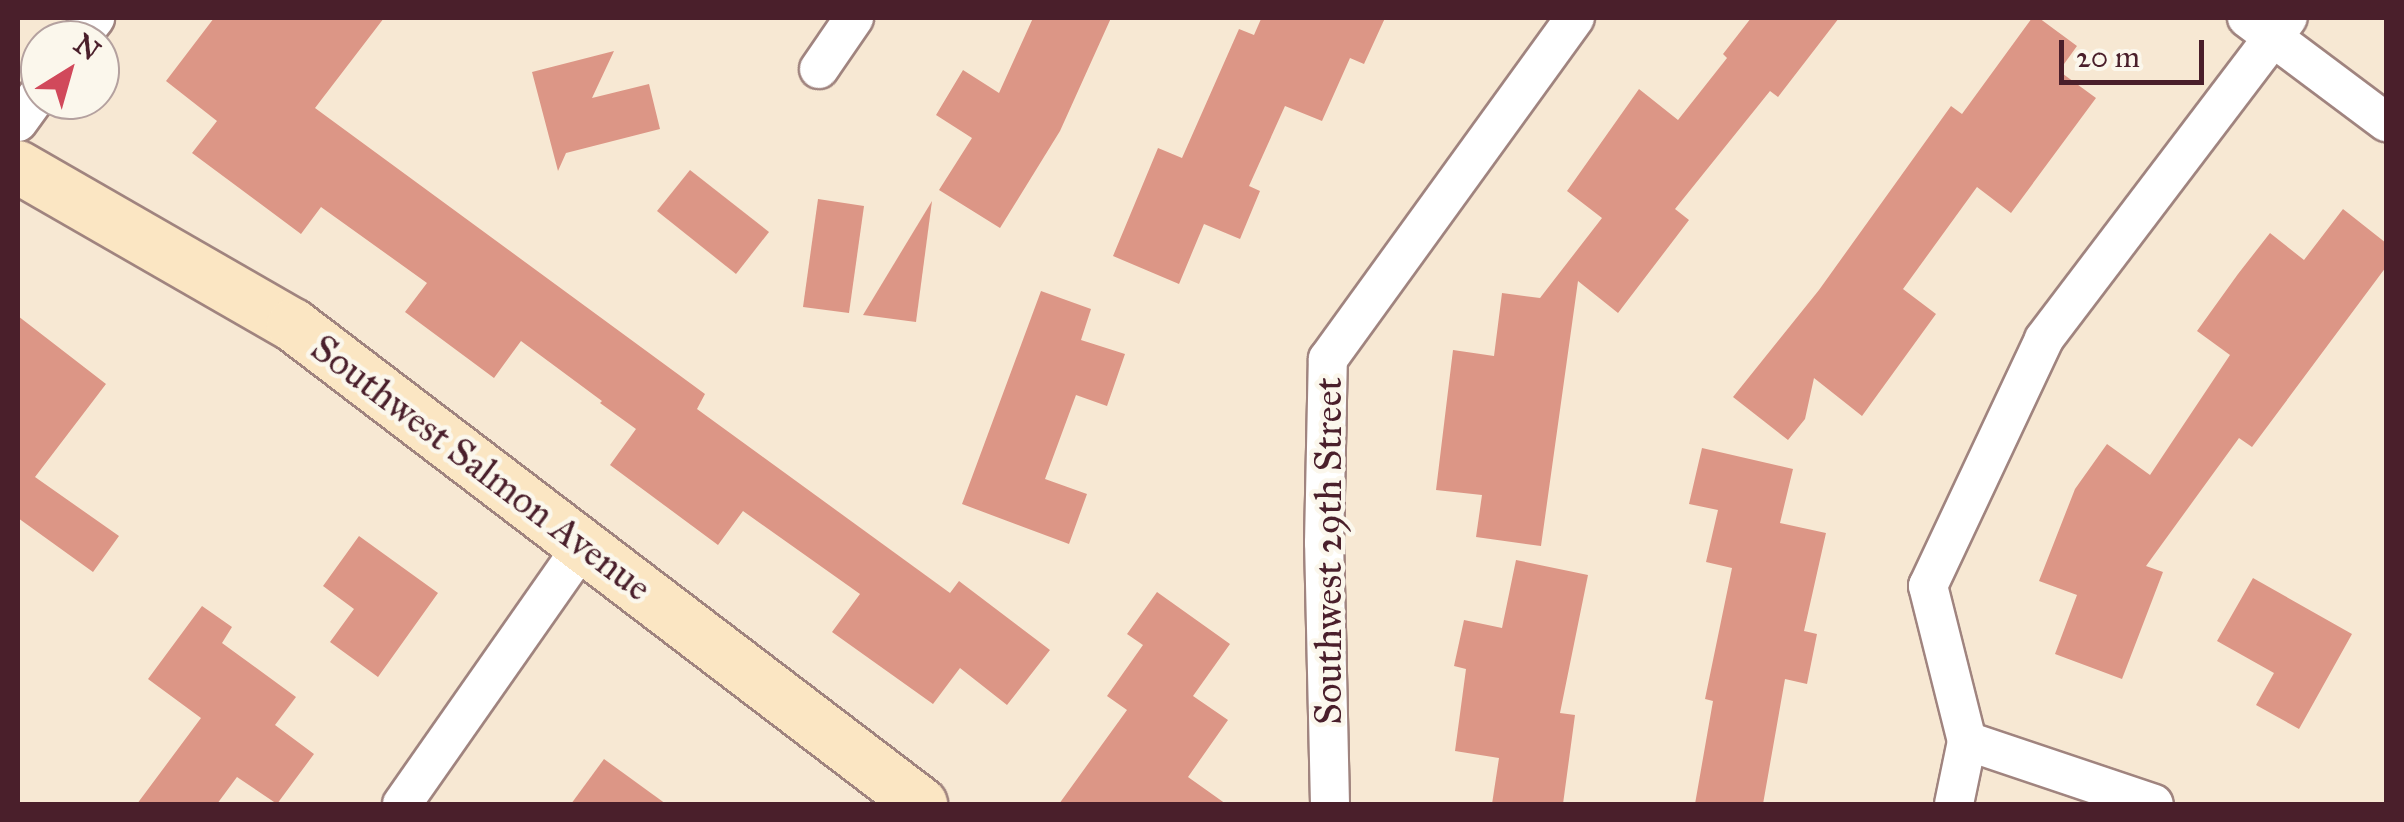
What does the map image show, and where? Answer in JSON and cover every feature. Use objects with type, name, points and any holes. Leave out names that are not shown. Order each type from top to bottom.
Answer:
[{"type":"street","points":[[819,69],[854,18]]},
{"type":"street","name":"Southwest 29th Street","points":[[1330,804],[1324,543],[1328,360],[1575,18]]},
{"type":"street","points":[[1954,804],[1967,741],[1928,586],[2044,339],[2270,24],[2386,122]]},
{"type":"street","name":"Southwest Salmon Avenue","points":[[18,167],[293,325],[921,804]]},
{"type":"street","points":[[402,804],[584,544]]},
{"type":"street","points":[[1967,741],[2154,804]]},
{"type":"building","points":[[214,18],[384,18],[315,108],[705,394],[697,409],[950,593],[959,581],[1050,650],[1007,705],[960,668],[933,704],[832,632],[860,594],[743,511],[718,545],[610,465],[636,429],[602,401],[521,341],[494,378],[405,312],[427,283],[321,207],[301,234],[192,153],[217,121],[166,81]]},
{"type":"building","points":[[1033,18],[1111,18],[1060,131],[1000,228],[939,190],[972,138],[936,115],[963,70],[999,93]]},
{"type":"building","points":[[1258,18],[1385,18],[1364,64],[1350,58],[1322,121],[1285,106],[1249,186],[1260,191],[1240,239],[1204,224],[1179,284],[1113,256],[1158,148],[1182,158],[1239,29],[1254,35],[1261,19]]},
{"type":"building","points":[[1751,18],[1839,18],[1778,97],[1770,91],[1675,209],[1689,220],[1618,313],[1578,281],[1541,546],[1476,537],[1482,495],[1436,490],[1453,350],[1494,356],[1502,293],[1540,298],[1602,218],[1567,191],[1639,89],[1678,120],[1727,58],[1723,54]]},
{"type":"building","points":[[2032,18],[2039,18],[2077,46],[2059,71],[2096,98],[2011,213],[1977,187],[1903,289],[1936,314],[1862,416],[1814,378],[1805,419],[1788,440],[1733,397],[1819,290],[1951,106],[1962,114]]},
{"type":"building","points":[[614,51],[592,98],[649,84],[660,129],[566,153],[558,171],[532,72]]},
{"type":"building","points":[[690,170],[769,232],[736,274],[657,211]]},
{"type":"building","points":[[818,199],[864,206],[849,313],[803,307]]},
{"type":"building","points":[[932,201],[916,322],[863,315]]},
{"type":"building","points":[[2343,209],[2386,243],[2386,267],[2252,447],[2239,438],[2146,566],[2163,572],[2122,679],[2055,654],[2077,595],[2039,581],[2075,489],[2107,444],[2150,475],[2230,355],[2197,331],[2238,274],[2270,233],[2304,260]]},
{"type":"building","points":[[1041,291],[1091,309],[1081,340],[1125,354],[1107,406],[1076,395],[1045,479],[1087,494],[1069,544],[962,504]]},
{"type":"building","points":[[18,316],[106,384],[35,477],[119,536],[93,572],[18,518]]},
{"type":"building","points":[[1702,448],[1793,469],[1780,523],[1826,533],[1804,631],[1817,634],[1807,684],[1785,679],[1763,804],[1695,804],[1713,701],[1705,699],[1732,568],[1706,562],[1718,510],[1689,504]]},
{"type":"building","points":[[359,536],[438,593],[378,677],[330,642],[354,609],[323,586]]},
{"type":"building","points":[[1516,560],[1588,575],[1560,713],[1575,715],[1563,804],[1492,804],[1499,758],[1455,751],[1466,669],[1454,666],[1464,620],[1502,628]]},
{"type":"building","points":[[2253,578],[2352,634],[2299,729],[2256,705],[2274,673],[2217,641]]},
{"type":"building","points":[[1157,592],[1230,644],[1193,696],[1228,720],[1188,777],[1226,804],[1059,804],[1127,710],[1107,696],[1143,645],[1127,634]]},
{"type":"building","points":[[202,606],[232,627],[222,643],[296,697],[275,725],[314,754],[277,804],[237,777],[217,804],[137,804],[201,718],[148,679]]},
{"type":"building","points":[[604,759],[666,804],[571,804]]}]
